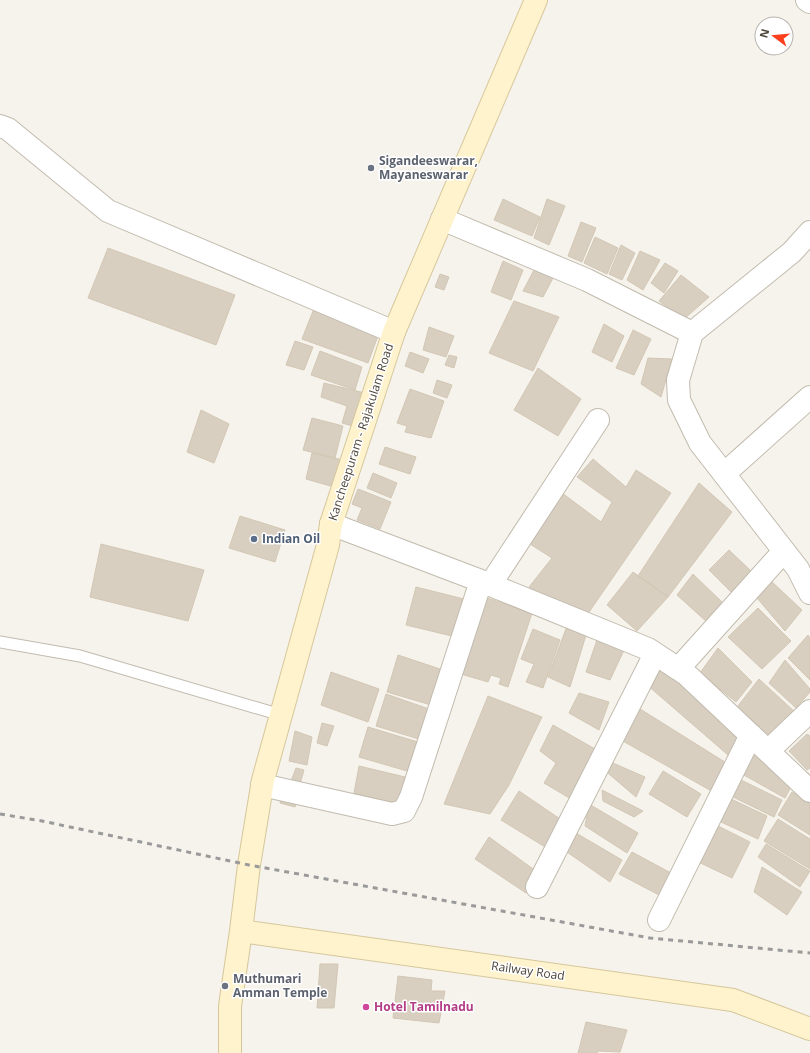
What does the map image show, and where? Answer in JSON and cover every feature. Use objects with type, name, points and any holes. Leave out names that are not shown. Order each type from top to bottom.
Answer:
[{"type":"main road","name":"Kancheepuram - Rajakulam Road","points":[[230,1053],[230,1006],[249,866],[262,785],[328,545],[331,524],[394,332],[536,0]]},
{"type":"main road","name":"Railway Road","points":[[241,931],[733,1000],[810,1029]]},
{"type":"street","points":[[0,126],[8,130],[108,211],[394,332]]},
{"type":"street","points":[[442,219],[588,280],[692,333]]},
{"type":"street","points":[[810,233],[792,252],[692,333],[678,380],[679,400],[700,442],[784,551],[804,564],[810,593]]},
{"type":"street","points":[[724,474],[810,397]]},
{"type":"street","points":[[262,785],[392,814],[404,811],[411,797],[485,583],[598,420]]},
{"type":"street","points":[[331,524],[485,583],[648,649],[686,674],[810,791]]},
{"type":"street","points":[[678,669],[784,551]]},
{"type":"street","points":[[537,887],[655,654]]},
{"type":"street","points":[[768,751],[810,711]]},
{"type":"street","points":[[659,920],[751,735]]},
{"type":"lane","points":[[0,642],[80,656],[281,715]]},
{"type":"building","points":[[503,199],[540,217],[532,236],[494,220]]},
{"type":"building","points":[[547,199],[565,206],[549,245],[534,238]]},
{"type":"building","points":[[581,222],[596,228],[582,262],[568,256]]},
{"type":"building","points":[[595,237],[618,248],[607,274],[584,263]]},
{"type":"building","points":[[621,245],[635,253],[622,280],[609,274]]},
{"type":"building","points":[[108,248],[235,295],[216,345],[88,298]]},
{"type":"building","points":[[640,251],[660,260],[643,290],[627,280]]},
{"type":"building","points":[[503,261],[523,270],[511,300],[491,292]]},
{"type":"building","points":[[665,263],[678,271],[664,293],[651,283]]},
{"type":"building","points":[[534,270],[553,278],[543,297],[523,291]]},
{"type":"building","points":[[440,274],[449,277],[444,290],[435,287]]},
{"type":"building","points":[[681,275],[709,297],[684,319],[659,301]]},
{"type":"building","points":[[514,301],[559,317],[533,371],[489,353]]},
{"type":"building","points":[[315,306],[379,333],[368,363],[302,339]]},
{"type":"building","points":[[604,324],[624,336],[612,362],[592,352]]},
{"type":"building","points":[[429,327],[454,336],[446,357],[423,350]]},
{"type":"building","points":[[633,330],[651,339],[634,375],[616,368]]},
{"type":"building","points":[[295,341],[313,347],[304,370],[286,365]]},
{"type":"building","points":[[320,351],[362,367],[355,390],[311,375]]},
{"type":"building","points":[[410,352],[429,359],[423,373],[405,366]]},
{"type":"building","points":[[449,355],[457,357],[454,368],[445,365]]},
{"type":"building","points":[[648,358],[672,359],[661,397],[641,384]]},
{"type":"building","points":[[538,368],[581,399],[558,436],[514,410]]},
{"type":"building","points":[[437,380],[452,385],[447,398],[433,393]]},
{"type":"building","points":[[324,383],[365,393],[356,427],[342,423],[347,406],[321,397]]},
{"type":"building","points":[[410,389],[444,401],[431,438],[405,432],[407,426],[397,423]]},
{"type":"building","points":[[201,410],[229,424],[214,463],[187,452]]},
{"type":"building","points":[[312,418],[343,426],[335,458],[303,450]]},
{"type":"building","points":[[385,447],[416,457],[410,474],[379,464]]},
{"type":"building","points":[[312,453],[343,460],[334,487],[306,479]]},
{"type":"building","points":[[593,459],[626,487],[636,470],[671,493],[585,618],[529,587],[552,558],[527,542],[562,493],[601,522],[612,502],[577,477]]},
{"type":"building","points":[[373,473],[397,483],[391,498],[367,488]]},
{"type":"building","points":[[699,483],[732,512],[668,597],[638,576]]},
{"type":"building","points":[[358,489],[391,502],[380,529],[357,520],[362,508],[352,504]]},
{"type":"building","points":[[240,516],[285,530],[275,562],[229,548]]},
{"type":"building","points":[[101,544],[204,570],[188,621],[90,597]]},
{"type":"building","points":[[729,550],[751,571],[733,594],[709,570]]},
{"type":"building","points":[[633,572],[668,597],[637,631],[607,605]]},
{"type":"building","points":[[693,574],[725,605],[708,623],[677,595]]},
{"type":"building","points":[[770,580],[802,610],[785,631],[757,598]]},
{"type":"building","points":[[416,587],[468,600],[456,637],[406,625]]},
{"type":"building","points":[[485,597],[532,613],[508,687],[499,684],[501,678],[491,675],[488,682],[461,674]]},
{"type":"building","points":[[758,608],[791,641],[762,669],[728,637]]},
{"type":"building","points":[[567,626],[587,632],[570,687],[548,677]]},
{"type":"building","points":[[533,629],[560,640],[543,688],[526,682],[534,664],[521,659]]},
{"type":"building","points":[[808,635],[810,638],[810,680],[788,658]]},
{"type":"building","points":[[598,637],[625,648],[610,680],[586,672]]},
{"type":"building","points":[[718,648],[752,682],[736,702],[700,673]]},
{"type":"building","points":[[398,655],[443,670],[431,705],[387,692]]},
{"type":"building","points":[[785,660],[810,689],[810,692],[796,708],[769,683]]},
{"type":"building","points":[[663,663],[745,736],[728,755],[646,684]]},
{"type":"building","points":[[331,672],[379,689],[368,722],[321,705]]},
{"type":"building","points":[[759,679],[796,713],[771,740],[734,711]]},
{"type":"building","points":[[579,693],[609,702],[599,730],[569,713]]},
{"type":"building","points":[[386,694],[429,709],[419,739],[376,726]]},
{"type":"building","points":[[488,696],[542,717],[509,785],[490,814],[444,804]]},
{"type":"building","points":[[637,707],[728,764],[715,793],[621,740]]},
{"type":"building","points":[[322,723],[334,726],[327,746],[317,743]]},
{"type":"building","points":[[553,725],[602,753],[576,802],[544,783],[556,763],[540,751]]},
{"type":"building","points":[[368,727],[418,742],[407,771],[359,757]]},
{"type":"building","points":[[295,731],[312,737],[307,765],[289,761]]},
{"type":"building","points":[[807,734],[810,736],[810,768],[807,770],[789,751]]},
{"type":"building","points":[[753,755],[793,783],[785,798],[742,774]]},
{"type":"building","points":[[606,760],[645,777],[636,797],[603,769]]},
{"type":"building","points":[[359,766],[405,777],[398,804],[354,793]]},
{"type":"building","points":[[296,768],[304,770],[300,784],[291,781]]},
{"type":"building","points":[[663,771],[701,794],[687,817],[649,794]]},
{"type":"building","points":[[739,779],[782,800],[774,817],[731,796]]},
{"type":"building","points":[[602,790],[643,811],[634,817],[603,801]]},
{"type":"building","points":[[519,791],[566,823],[550,850],[501,820]]},
{"type":"building","points":[[282,792],[298,796],[295,807],[280,803]]},
{"type":"building","points":[[792,792],[810,803],[810,835],[778,815]]},
{"type":"building","points":[[731,799],[767,816],[758,839],[721,822]]},
{"type":"building","points":[[589,804],[638,833],[627,853],[585,826]]},
{"type":"building","points":[[778,819],[810,839],[810,869],[764,841]]},
{"type":"building","points":[[710,822],[750,842],[732,878],[692,859]]},
{"type":"building","points":[[576,833],[622,860],[610,882],[567,852]]},
{"type":"building","points":[[489,837],[540,874],[526,893],[475,859]]},
{"type":"building","points":[[766,844],[810,871],[800,887],[758,857]]},
{"type":"building","points":[[632,852],[671,873],[659,895],[619,874]]},
{"type":"building","points":[[762,867],[802,892],[787,915],[754,892]]},
{"type":"building","points":[[320,964],[338,964],[334,1008],[317,1008]]},
{"type":"building","points":[[398,976],[432,980],[431,991],[445,991],[439,1023],[393,1018]]},
{"type":"building","points":[[586,1022],[627,1030],[620,1052],[598,1051],[597,1053],[578,1053]]},
{"type":"railway","points":[[0,814],[42,821],[249,865],[650,938],[810,953]]},
{"type":"place","name":"Sigandeeswarar, Mayaneswarar","points":[[371,168]]},
{"type":"place","name":"Indian Oil","points":[[254,539]]},
{"type":"place","name":"Muthumari Amman Temple","points":[[225,986]]},
{"type":"place","name":"Hotel Tamilnadu","points":[[366,1007]]}]
